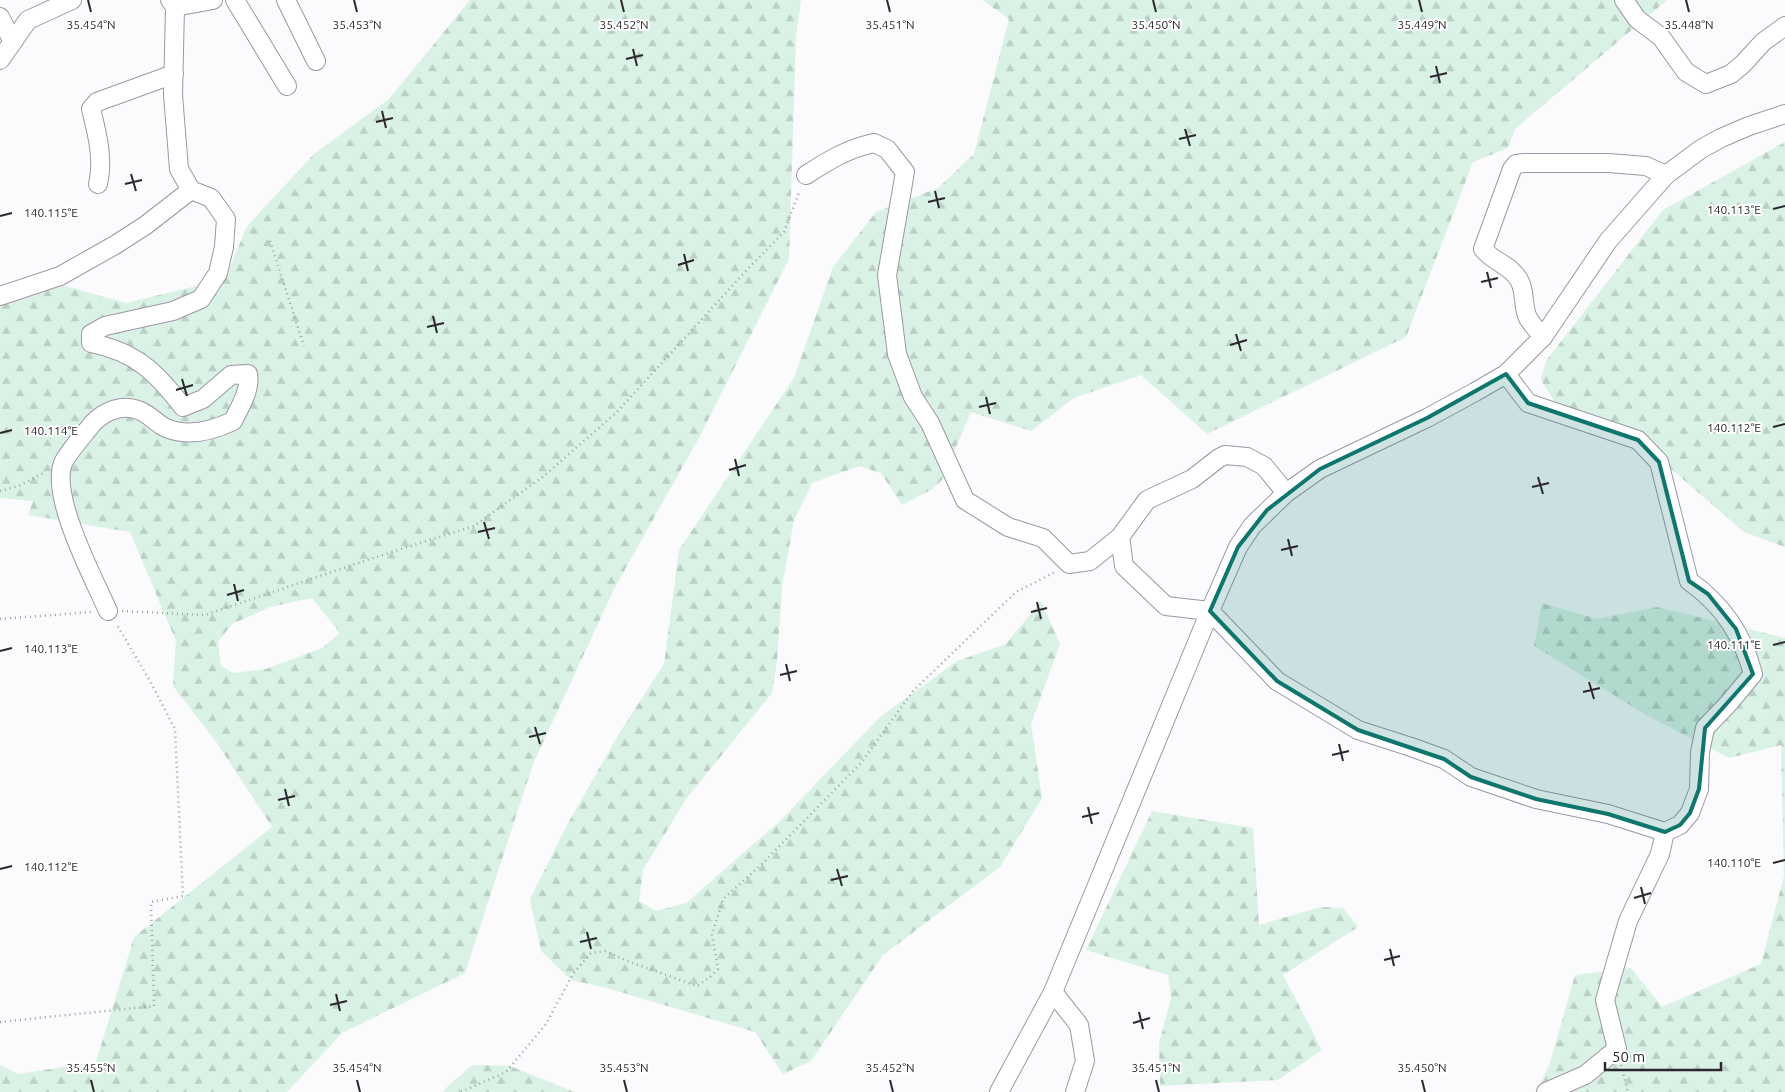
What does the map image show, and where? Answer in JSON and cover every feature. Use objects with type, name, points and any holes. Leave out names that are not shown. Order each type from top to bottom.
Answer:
[{"type":"street","points":[[0,60],[28,20],[72,0]]},
{"type":"street","points":[[108,611],[64,506],[60,480],[64,462],[91,425],[112,409],[136,408],[166,427],[189,433],[214,430],[233,421],[249,380],[248,374],[231,375],[203,399],[183,407],[162,380],[130,355],[107,346],[91,343],[91,334],[105,326],[173,311],[201,299],[218,273],[224,247],[226,220],[211,198],[191,190],[180,169],[173,95],[172,3],[213,0]]},
{"type":"street","points":[[235,0],[286,86]]},
{"type":"street","points":[[286,0],[316,60]]},
{"type":"street","points":[[1624,0],[1637,19],[1661,37],[1686,72],[1706,84],[1731,74],[1763,42],[1785,26]]},
{"type":"street","points":[[0,17],[12,42]]},
{"type":"street","points":[[98,184],[100,178],[99,140],[91,109],[98,102],[174,74]]},
{"type":"street","points":[[999,1092],[1052,992],[1210,611],[1238,547],[1252,526],[1286,493],[1320,469],[1427,418],[1506,374],[1543,337],[1608,241],[1666,175],[1694,153],[1722,138],[1749,126],[1785,114]]},
{"type":"street","points":[[806,175],[830,159],[854,147],[874,143],[887,149],[905,172],[887,275],[896,354],[913,397],[930,423],[965,500],[1008,527],[1042,538],[1069,564],[1090,561],[1120,537],[1147,500],[1192,479],[1226,454],[1247,456],[1264,466],[1286,493]]},
{"type":"street","points":[[1543,337],[1528,318],[1523,288],[1519,279],[1511,269],[1487,254],[1483,249],[1512,169],[1516,164],[1524,163],[1608,164],[1646,166],[1666,175]]},
{"type":"street","points":[[0,296],[60,276],[146,225],[191,190]]},
{"type":"street","points":[[1120,537],[1124,566],[1166,606],[1210,611],[1277,681],[1358,730],[1444,759],[1471,777],[1536,799],[1608,814],[1665,832],[1680,825],[1690,813],[1699,789],[1700,752],[1705,728],[1753,674],[1749,658],[1736,629],[1708,594],[1690,581],[1659,462],[1638,440],[1528,403],[1506,374]]},
{"type":"street","points":[[1546,1092],[1585,1075],[1617,1049],[1605,1000],[1628,920],[1660,854],[1665,832]]},
{"type":"street","points":[[1052,992],[1079,1025],[1085,1060],[1075,1092]]},
{"type":"path","points":[[0,619],[108,611],[205,615],[474,526],[544,476],[617,412],[784,232],[806,175]]},
{"type":"path","points":[[270,240],[304,346]]},
{"type":"path","points":[[0,491],[21,485],[64,462]]},
{"type":"path","points":[[461,1092],[506,1072],[546,1024],[573,974],[591,953],[605,951],[697,986],[709,978],[718,969],[712,935],[723,899],[760,866],[861,763],[912,691],[1016,592],[1069,564]]},
{"type":"path","points":[[0,1022],[154,1006],[151,902],[183,896],[175,729],[150,681],[108,611]]},
{"type":"path","points":[[1617,1049],[1628,1092]]},
{"type":"highlighted area","points":[[1506,374],[1528,403],[1638,440],[1659,462],[1689,581],[1708,594],[1736,629],[1753,674],[1705,728],[1699,789],[1690,813],[1680,825],[1665,832],[1608,814],[1536,799],[1471,777],[1444,759],[1358,730],[1277,681],[1210,611],[1238,547],[1267,510],[1320,469],[1427,418]]},
{"type":"green space","points":[[470,0],[801,0],[796,36],[789,259],[701,434],[614,589],[533,764],[465,973],[342,1033],[287,1092],[0,1092],[0,1065],[18,1074],[96,1062],[134,937],[272,827],[217,743],[173,686],[176,641],[130,532],[28,515],[33,501],[0,498],[0,295],[62,285],[126,303],[225,279],[247,226],[314,154],[389,99]],"holes":[[[312,598],[340,633],[322,648],[266,669],[233,673],[221,666],[218,642],[232,624],[270,607]]]},
{"type":"green space","points":[[982,0],[1667,0],[1515,129],[1508,148],[1473,162],[1406,337],[1207,434],[1141,375],[1074,398],[1031,431],[971,412],[942,480],[931,490],[902,505],[881,473],[859,466],[812,483],[794,520],[782,587],[777,662],[772,693],[686,799],[643,870],[639,901],[656,911],[686,903],[779,822],[880,717],[957,661],[1006,644],[1041,601],[1060,644],[1031,724],[1042,798],[1000,867],[883,955],[811,1061],[783,1074],[755,1032],[607,988],[571,980],[541,951],[530,899],[567,825],[620,732],[664,664],[679,550],[794,378],[833,267],[876,212],[938,188],[974,154],[1009,19]]},
{"type":"green space","points":[[1785,142],[1785,547],[1744,532],[1654,454],[1614,442],[1562,414],[1541,380],[1546,361],[1663,210]]},
{"type":"green space","points":[[1542,603],[1597,619],[1657,607],[1785,638],[1785,1092],[1536,1092],[1550,1063],[1575,975],[1631,968],[1662,1007],[1761,964],[1784,876],[1781,745],[1729,758],[1646,715],[1534,646]]},
{"type":"green space","points":[[1152,811],[1253,828],[1259,925],[1321,907],[1343,908],[1358,927],[1283,975],[1322,1050],[1278,1080],[1160,1086],[1159,1044],[1171,998],[1168,975],[1086,950]]},
{"type":"green space","points":[[472,1065],[510,1066],[574,1092],[443,1092]]}]
